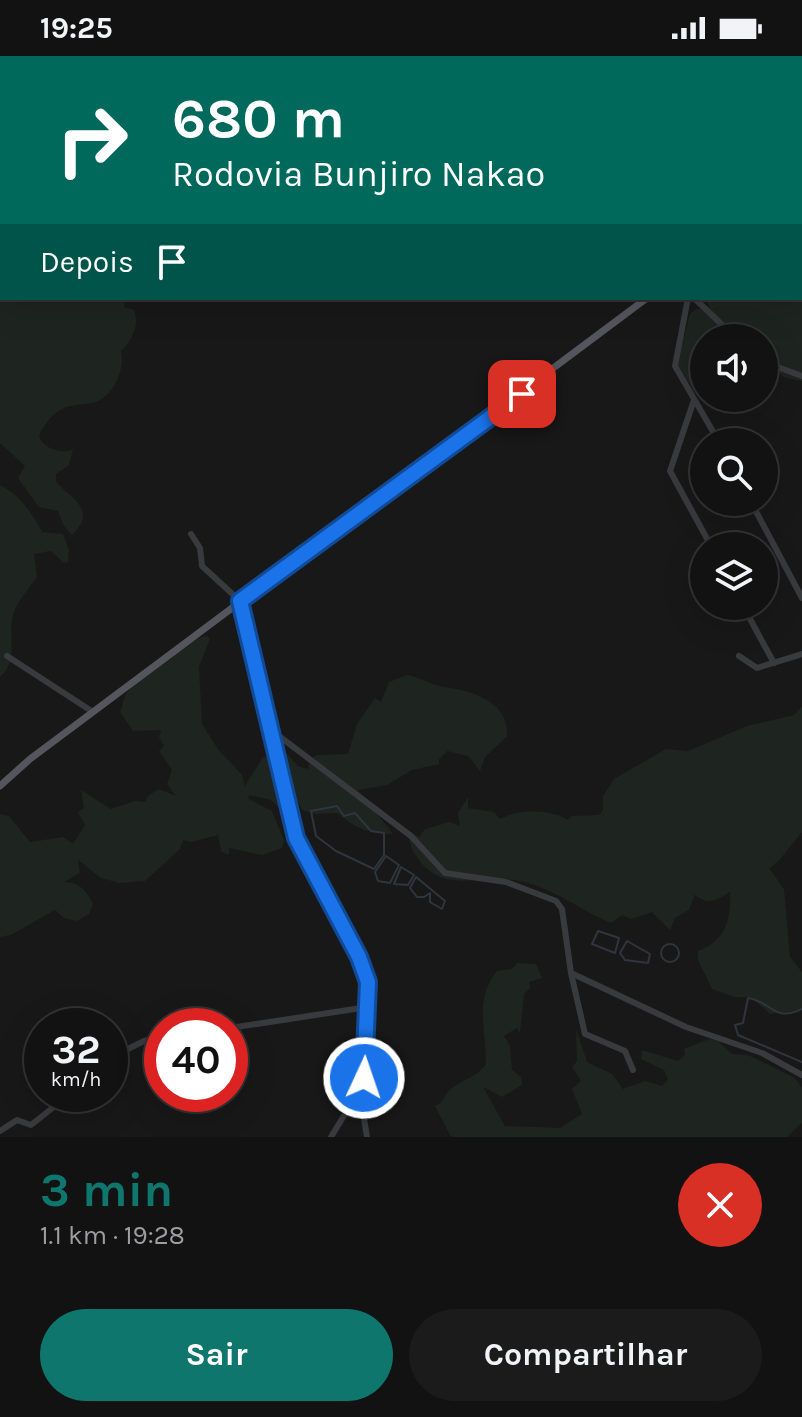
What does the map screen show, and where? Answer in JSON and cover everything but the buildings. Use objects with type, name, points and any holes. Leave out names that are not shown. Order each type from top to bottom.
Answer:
[{"type":"main road","points":[[0,786],[240,601],[644,300]]},
{"type":"street","points":[[690,300],[674,361],[690,392]]},
{"type":"street","points":[[693,300],[720,324]]},
{"type":"street","points":[[778,367],[802,376]]},
{"type":"street","points":[[690,412],[670,471],[703,532]]},
{"type":"street","points":[[758,516],[802,598]]},
{"type":"street","points":[[191,534],[200,548],[202,566],[240,601],[296,838],[359,957],[368,982],[360,1094],[367,1137]]},
{"type":"street","points":[[751,620],[774,663]]},
{"type":"street","points":[[739,656],[757,668],[802,654]]},
{"type":"street","points":[[7,656],[93,712]]},
{"type":"street","points":[[271,730],[411,836],[445,873],[506,882],[556,901],[562,909],[571,973],[585,1034],[625,1051],[633,1070]]},
{"type":"street","points":[[571,973],[671,1021],[762,1053],[802,1075]]},
{"type":"street","points":[[248,1025],[368,1007]]},
{"type":"street","points":[[331,1137],[360,1094]]},
{"type":"street","points":[[0,1131],[17,1120],[29,1126],[49,1112]]},
{"type":"shaded area","points":[[0,300],[123,300],[125,308],[133,309],[136,320],[134,332],[121,351],[120,372],[114,386],[98,401],[60,410],[39,435],[44,444],[53,449],[73,449],[69,465],[56,474],[56,482],[82,511],[80,526],[72,535],[58,511],[39,507],[18,478],[25,466],[0,443]]},
{"type":"shaded area","points":[[707,300],[802,300],[802,381],[783,377],[778,370],[778,324],[690,324],[690,384],[677,363],[690,314],[696,309],[710,309]]},
{"type":"shaded area","points":[[0,485],[25,505],[42,532],[63,534],[69,550],[68,562],[64,563],[51,551],[34,554],[37,577],[15,610],[10,663],[0,677]]},
{"type":"shaded area","points":[[207,636],[210,639],[199,667],[202,724],[218,749],[242,775],[245,786],[263,757],[274,756],[283,785],[280,809],[271,800],[250,795],[247,798],[272,811],[284,840],[282,848],[262,855],[229,848],[229,855],[221,851],[218,835],[191,842],[183,840],[180,849],[145,881],[120,883],[101,878],[78,860],[80,873],[64,882],[74,883],[85,891],[93,904],[89,914],[77,921],[64,918],[55,910],[11,935],[0,937],[0,814],[9,816],[30,842],[63,837],[73,844],[85,825],[78,812],[84,808],[81,790],[111,809],[135,801],[145,802],[149,795],[159,789],[176,796],[167,784],[172,770],[159,751],[164,746],[159,737],[161,730],[133,731],[120,712],[126,694],[141,678],[176,651]]},
{"type":"shaded area","points":[[407,675],[486,700],[502,714],[507,736],[485,757],[480,771],[468,756],[447,751],[439,759],[439,764],[412,770],[387,785],[358,790],[393,834],[363,829],[338,813],[316,814],[302,810],[291,789],[286,752],[298,766],[308,769],[310,759],[317,755],[348,754],[357,724],[375,698],[381,702],[389,682]]},
{"type":"shaded area","points":[[802,707],[802,832],[769,868],[784,889],[790,957],[802,972],[802,1010],[770,1014],[751,997],[734,997],[712,989],[698,960],[698,951],[715,941],[725,928],[730,892],[709,901],[695,895],[689,910],[675,918],[670,930],[652,912],[631,919],[622,915],[611,923],[532,884],[504,879],[461,881],[435,874],[413,851],[404,828],[419,837],[425,829],[449,822],[460,826],[458,813],[468,797],[468,808],[494,812],[500,819],[534,811],[552,813],[568,820],[572,816],[599,815],[603,810],[603,796],[614,779],[666,749],[688,751],[747,726],[794,715]]},
{"type":"shaded area","points":[[517,963],[536,964],[542,978],[529,982],[530,988],[524,994],[520,1033],[517,1028],[504,1036],[510,1046],[512,1070],[521,1077],[522,1085],[502,1097],[483,1087],[505,1126],[560,1128],[582,1114],[572,1089],[581,1081],[572,1067],[577,1061],[576,1029],[587,1062],[612,1074],[623,1089],[645,1081],[662,1086],[668,1080],[664,1070],[641,1059],[642,1050],[678,1061],[685,1055],[684,1049],[709,1039],[718,1041],[732,1054],[748,1055],[795,1078],[802,1088],[802,1123],[787,1137],[451,1137],[435,1106],[452,1088],[478,1073],[486,1064],[483,1004],[486,993],[497,971],[512,969]]},
{"type":"waterway","points":[[337,806],[344,816],[355,813],[371,831],[384,833],[384,855],[374,869],[336,851],[316,836],[311,811],[337,806]]},
{"type":"waterway","points":[[386,856],[399,865],[390,883],[378,881],[375,872],[386,856]]},
{"type":"waterway","points":[[401,867],[414,875],[408,885],[394,884],[401,867]]},
{"type":"waterway","points":[[416,877],[445,901],[442,909],[430,902],[430,893],[417,897],[410,888],[416,877]]},
{"type":"waterway","points":[[598,931],[619,938],[615,953],[592,944],[598,931]]},
{"type":"waterway","points":[[627,941],[650,954],[648,963],[625,960],[620,953],[627,941]]},
{"type":"waterway","points":[[670,944],[679,953],[670,962],[661,953],[670,944]]},
{"type":"waterway","points":[[802,1009],[785,1014],[748,998],[743,1023],[735,1025],[738,1035],[802,1062]]},
{"type":"route","points":[[364,1078],[368,982],[359,957],[300,851],[240,601],[522,394]]}]
